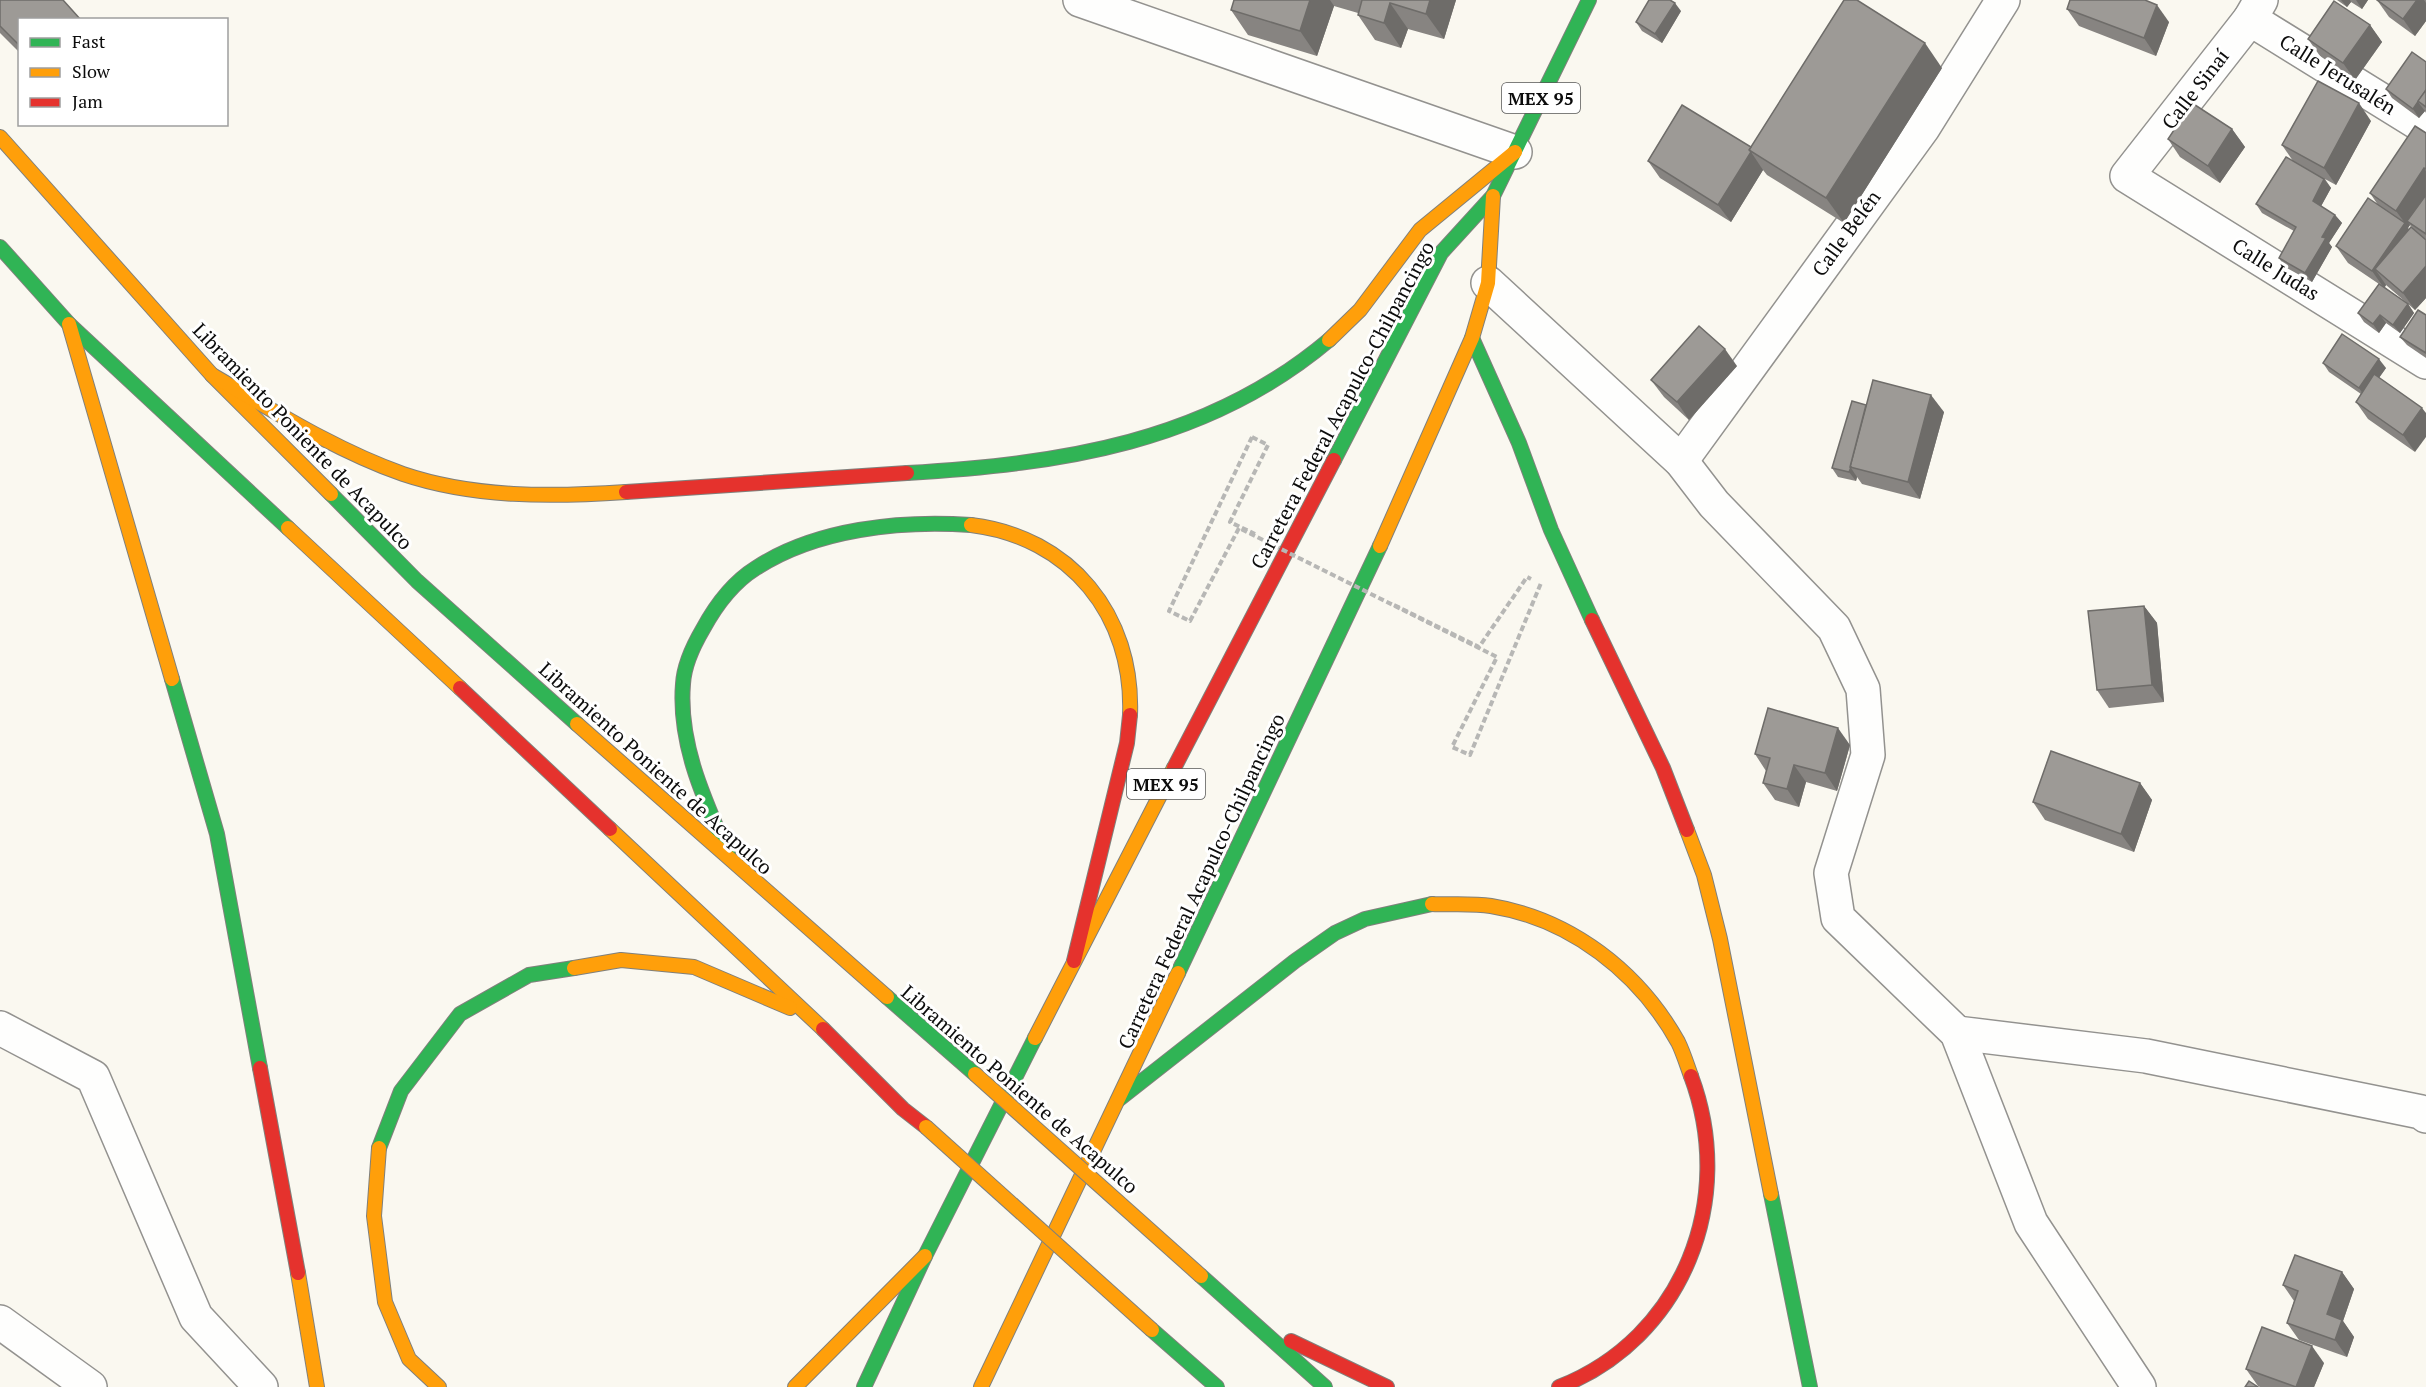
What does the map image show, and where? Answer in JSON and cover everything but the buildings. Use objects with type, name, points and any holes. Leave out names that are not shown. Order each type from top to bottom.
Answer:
[{"type":"main road","name":"MEX 95","points":[[1493,196],[1588,0]]},
{"type":"main road","name":"Libramiento Poniente de Acapulco","points":[[0,137],[212,375],[417,581],[732,864],[975,1074],[1259,1325],[1325,1387]]},
{"type":"main road","points":[[212,375],[357,454],[394,470],[467,490],[499,493],[591,492],[978,469],[1046,462],[1095,453],[1178,428],[1250,394],[1294,368],[1323,347],[1349,323],[1373,294],[1418,231],[1515,152]]},
{"type":"main road","name":"Carretera Federal Acapulco-Chilpancingo","points":[[981,1387],[1361,589],[1472,338],[1488,283],[1493,196]]},
{"type":"main road","name":"Carretera Federal Acapulco-Chilpancingo","points":[[864,1387],[925,1256],[1074,961],[1441,253],[1493,196]]},
{"type":"main road","points":[[0,247],[69,324],[812,1017],[903,1109],[1217,1387]]},
{"type":"main road","points":[[69,324],[217,834],[309,1332],[317,1387]]},
{"type":"main road","points":[[1472,338],[1519,443],[1551,530],[1663,768],[1704,875],[1720,939],[1810,1387]]},
{"type":"main road","points":[[732,864],[697,781],[686,742],[683,710],[683,682],[691,652],[704,622],[724,595],[748,573],[771,557],[793,547],[830,536],[922,524],[967,524],[998,530],[1039,545],[1068,564],[1090,584],[1120,640],[1128,673],[1130,707],[1127,743],[1074,961]]},
{"type":"main road","points":[[1118,1100],[1321,942],[1363,920],[1412,906],[1463,903],[1510,910],[1551,923],[1585,940],[1620,966],[1652,999],[1674,1034],[1691,1069],[1704,1111],[1708,1151],[1708,1187],[1704,1215],[1695,1249],[1679,1283],[1656,1318],[1629,1346],[1603,1366],[1559,1387]]},
{"type":"main road","points":[[439,1387],[409,1359],[385,1302],[374,1216],[379,1149],[401,1091],[460,1014],[529,975],[621,960],[694,967],[812,1017]]},
{"type":"main road","points":[[795,1387],[925,1256]]},
{"type":"main road","points":[[1259,1325],[1387,1387]]},
{"type":"street","points":[[1080,0],[1515,152]]},
{"type":"street","name":"Calle Belén","points":[[1682,461],[1923,128],[2003,0]]},
{"type":"street","name":"Calle Jerusalén","points":[[2256,9],[2426,128]]},
{"type":"street","name":"Calle Sinaí","points":[[2127,176],[2256,9]]},
{"type":"street","name":"Calle Judas","points":[[2127,176],[2426,362]]},
{"type":"street","points":[[1488,283],[1682,461],[1714,504],[1834,628],[1863,689],[1868,756],[1831,873],[1838,918],[1957,1033],[2031,1223],[2139,1387]]},
{"type":"street","points":[[0,1028],[93,1077],[196,1317],[261,1387]]},
{"type":"street","points":[[1957,1033],[2146,1056],[2421,1112],[2426,1116]]},
{"type":"street","points":[[0,1322],[90,1387]]},
{"type":"path","points":[[1287,550],[1230,522],[1268,445],[1252,437],[1169,611],[1190,621],[1239,528],[1497,657],[1452,747],[1470,756],[1540,583],[1527,577],[1479,648],[1361,589]]},
{"type":"traffic: fast","points":[[1334,460],[1441,253],[1493,196],[1589,0]]},
{"type":"traffic: fast","points":[[0,247],[69,324],[288,528]]},
{"type":"traffic: fast","points":[[1472,338],[1519,443],[1551,530],[1592,620]]},
{"type":"traffic: fast","points":[[907,473],[1020,463],[1130,442],[1182,425],[1233,403],[1282,375],[1329,340]]},
{"type":"traffic: fast","points":[[331,494],[417,581],[577,724]]},
{"type":"traffic: fast","points":[[728,854],[695,772],[689,750],[683,706],[683,684],[687,663],[699,635],[719,603],[739,580],[756,568],[805,544],[859,530],[888,526],[971,525]]},
{"type":"traffic: fast","points":[[1178,973],[1380,546]]},
{"type":"traffic: fast","points":[[172,679],[217,834],[260,1068]]},
{"type":"traffic: fast","points":[[1118,1100],[1295,961],[1335,933],[1365,919],[1432,904]]},
{"type":"traffic: fast","points":[[379,1148],[401,1091],[460,1014],[529,975],[574,968]]},
{"type":"traffic: fast","points":[[887,997],[975,1074]]},
{"type":"traffic: fast","points":[[864,1387],[925,1256],[1035,1038]]},
{"type":"traffic: fast","points":[[1771,1194],[1810,1387]]},
{"type":"traffic: fast","points":[[1201,1276],[1325,1387]]},
{"type":"traffic: fast","points":[[1152,1330],[1217,1387]]},
{"type":"traffic: slow","points":[[0,137],[212,375],[331,494]]},
{"type":"traffic: slow","points":[[1329,340],[1360,310],[1420,230],[1515,152]]},
{"type":"traffic: slow","points":[[1380,546],[1472,338],[1488,283],[1493,196]]},
{"type":"traffic: slow","points":[[69,324],[172,679]]},
{"type":"traffic: slow","points":[[212,375],[305,429],[353,453],[403,474],[430,482],[457,488],[513,494],[570,495],[626,492]]},
{"type":"traffic: slow","points":[[971,525],[1006,533],[1038,546],[1066,564],[1089,587],[1108,614],[1121,645],[1128,679],[1130,715]]},
{"type":"traffic: slow","points":[[288,528],[460,688]]},
{"type":"traffic: slow","points":[[577,724],[887,997]]},
{"type":"traffic: slow","points":[[1035,1038],[1174,768]]},
{"type":"traffic: slow","points":[[610,829],[823,1029]]},
{"type":"traffic: slow","points":[[1687,830],[1704,875],[1720,939],[1771,1194]]},
{"type":"traffic: slow","points":[[1432,904],[1491,906],[1520,913],[1575,936],[1600,953],[1644,993],[1678,1042],[1691,1076]]},
{"type":"traffic: slow","points":[[574,968],[621,960],[694,967],[790,1008]]},
{"type":"traffic: slow","points":[[981,1387],[1178,973]]},
{"type":"traffic: slow","points":[[975,1074],[1201,1276]]},
{"type":"traffic: slow","points":[[926,1127],[1152,1330]]},
{"type":"traffic: slow","points":[[379,1148],[374,1216],[385,1302],[409,1359],[439,1387]]},
{"type":"traffic: slow","points":[[795,1387],[925,1256]]},
{"type":"traffic: slow","points":[[298,1273],[317,1387]]},
{"type":"traffic: jam","points":[[1174,768],[1334,460]]},
{"type":"traffic: jam","points":[[626,492],[907,473]]},
{"type":"traffic: jam","points":[[1592,620],[1663,768],[1687,830]]},
{"type":"traffic: jam","points":[[460,688],[610,829]]},
{"type":"traffic: jam","points":[[1074,961],[1127,743],[1130,715]]},
{"type":"traffic: jam","points":[[823,1029],[903,1109],[926,1127]]},
{"type":"traffic: jam","points":[[260,1068],[298,1273]]},
{"type":"traffic: jam","points":[[1559,1387],[1602,1365],[1639,1335],[1668,1299],[1689,1259],[1702,1216],[1707,1170],[1704,1123],[1691,1076]]},
{"type":"traffic: jam","points":[[1291,1341],[1387,1387]]}]
